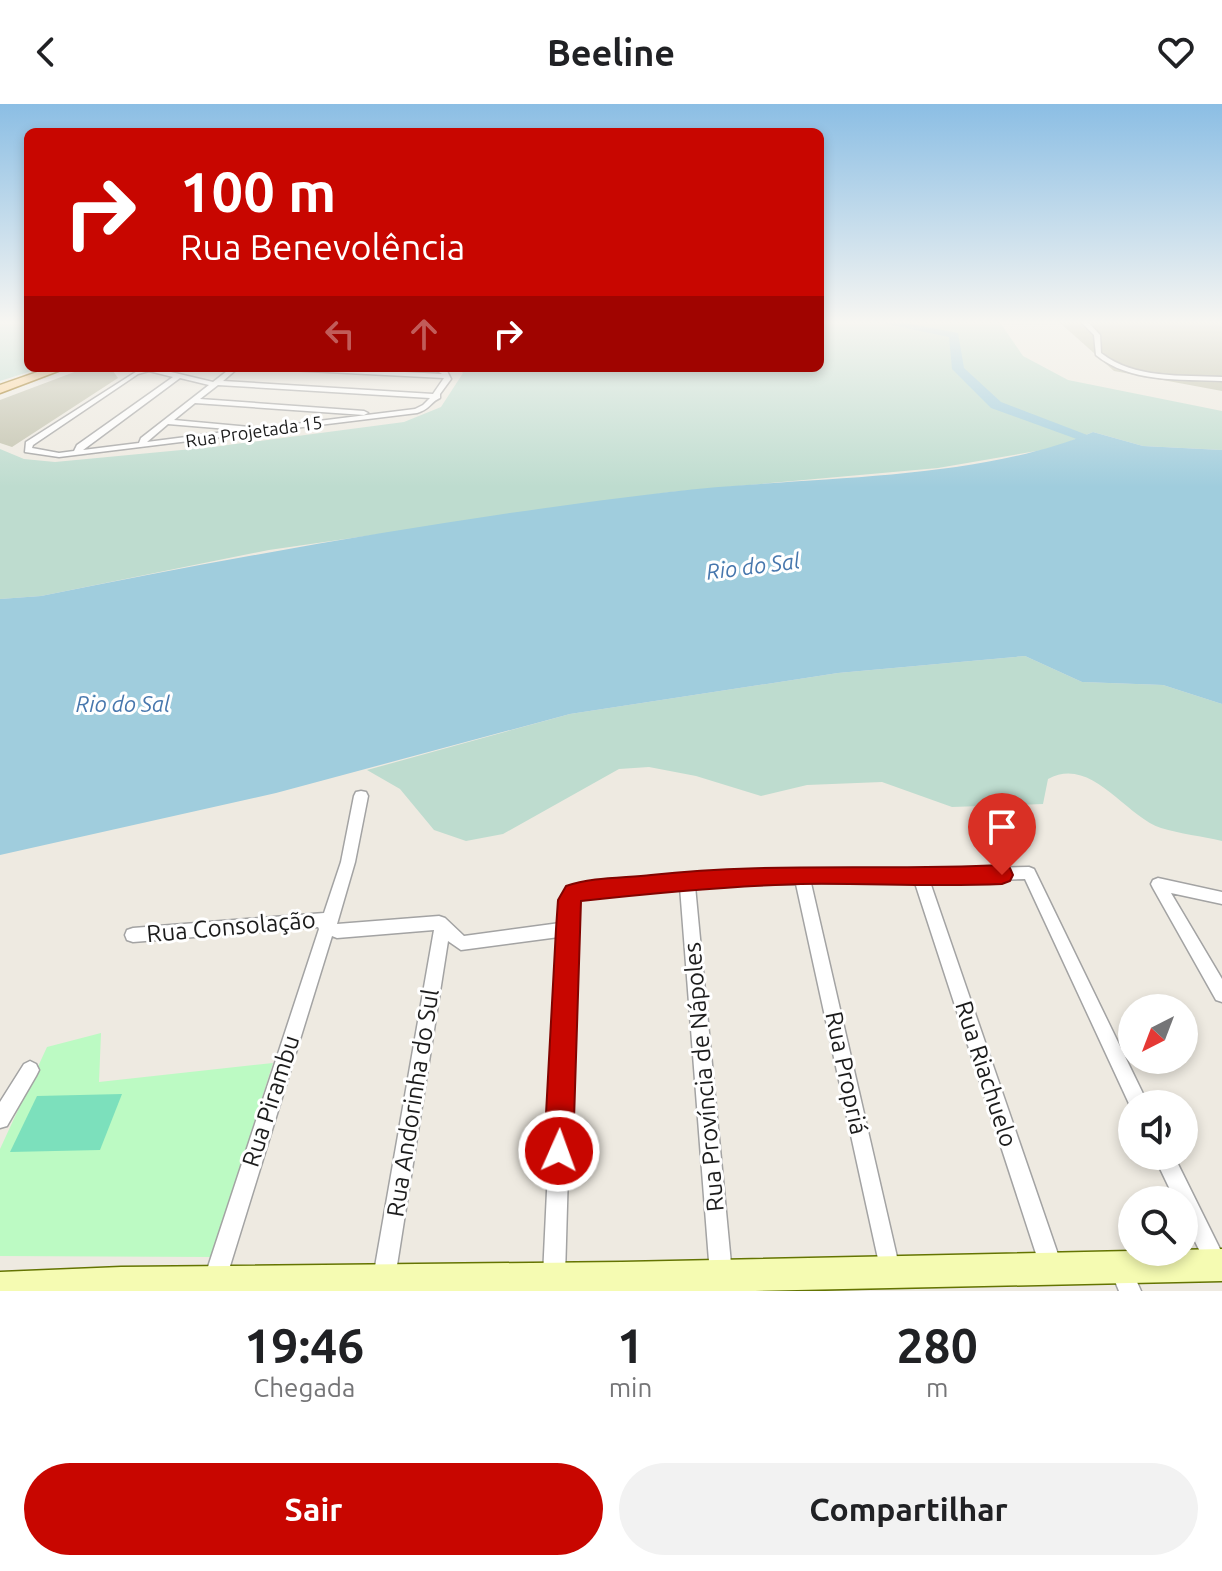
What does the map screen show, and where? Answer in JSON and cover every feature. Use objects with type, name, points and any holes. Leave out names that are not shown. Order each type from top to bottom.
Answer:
[{"type":"main road","points":[[0,389],[36,376]]},
{"type":"street","name":"Rua Projetada 15","points":[[131,376],[29,444],[28,450],[33,453],[77,453],[273,431],[417,411],[437,396]]},
{"type":"street","points":[[142,446],[144,440],[225,376]]},
{"type":"street","points":[[77,453],[80,447],[177,377],[215,384],[437,396],[448,376]]},
{"type":"street","points":[[1184,376],[1222,379]]},
{"type":"street","points":[[194,401],[379,416]]},
{"type":"street","points":[[286,429],[307,409]]},
{"type":"street","points":[[167,422],[273,431]]},
{"type":"street","name":"Rua Pirambu","points":[[214,1282],[348,862],[361,796]]},
{"type":"street","points":[[554,1278],[567,929],[570,900],[574,893],[687,880],[802,875],[921,879],[1029,873],[1132,1090]]},
{"type":"street","name":"Rua Propriá","points":[[802,875],[889,1271]]},
{"type":"street","name":"Rua Riachuelo","points":[[921,879],[1052,1269]]},
{"type":"street","name":"Rua Província de Nápoles","points":[[687,880],[721,1274]]},
{"type":"street","points":[[1222,898],[1158,884],[1222,994]]},
{"type":"street","name":"Rua Consolação","points":[[133,935],[327,923],[337,931],[439,923],[461,943],[567,929]]},
{"type":"street","name":"Rua Andorinha do Sul","points":[[384,1278],[442,927]]},
{"type":"street","points":[[0,1119],[30,1070]]},
{"type":"street","points":[[0,1288],[214,1282],[283,1286],[384,1278],[456,1285],[554,1278],[622,1285],[721,1274],[794,1283],[889,1271],[958,1281],[1052,1269],[1125,1280],[1219,1264],[1171,1170]]},
{"type":"shaded area","points":[[63,376],[118,378],[12,447],[0,443],[0,400]]},
{"type":"shaded area","points":[[461,376],[1061,376],[1222,411],[1222,450],[1143,446],[1093,432],[1054,448],[938,468],[671,492],[269,550],[41,596],[0,599],[0,449],[24,459],[55,462],[213,447],[404,422],[441,407]]},
{"type":"shaded area","points":[[1143,376],[1222,376],[1222,391]]},
{"type":"shaded area","points":[[1025,656],[1082,682],[1163,685],[1222,704],[1222,841],[1161,828],[1107,790],[1079,775],[1064,774],[1048,779],[1043,804],[952,807],[882,782],[807,785],[761,796],[696,776],[649,767],[619,769],[503,834],[466,841],[434,830],[400,789],[367,770],[570,714],[838,673]]},
{"type":"green space","points":[[101,1033],[99,1082],[273,1063],[212,1257],[0,1256],[0,1149],[47,1047]]},
{"type":"green space","points":[[122,1094],[100,1150],[10,1152],[37,1096]]},
{"type":"water","name":"Rio do Sal","points":[[1093,432],[1143,446],[1222,450],[1222,704],[1163,685],[1082,682],[1025,656],[838,673],[570,714],[276,793],[0,855],[0,599],[41,596],[354,538],[590,502],[720,487],[885,475],[994,461],[1045,449]]},
{"type":"waterway","points":[[966,376],[996,405],[1109,446]]},
{"type":"route","points":[[559,1151],[567,929],[570,900],[574,893],[588,888],[687,880],[802,875],[921,879],[1002,875]]}]
